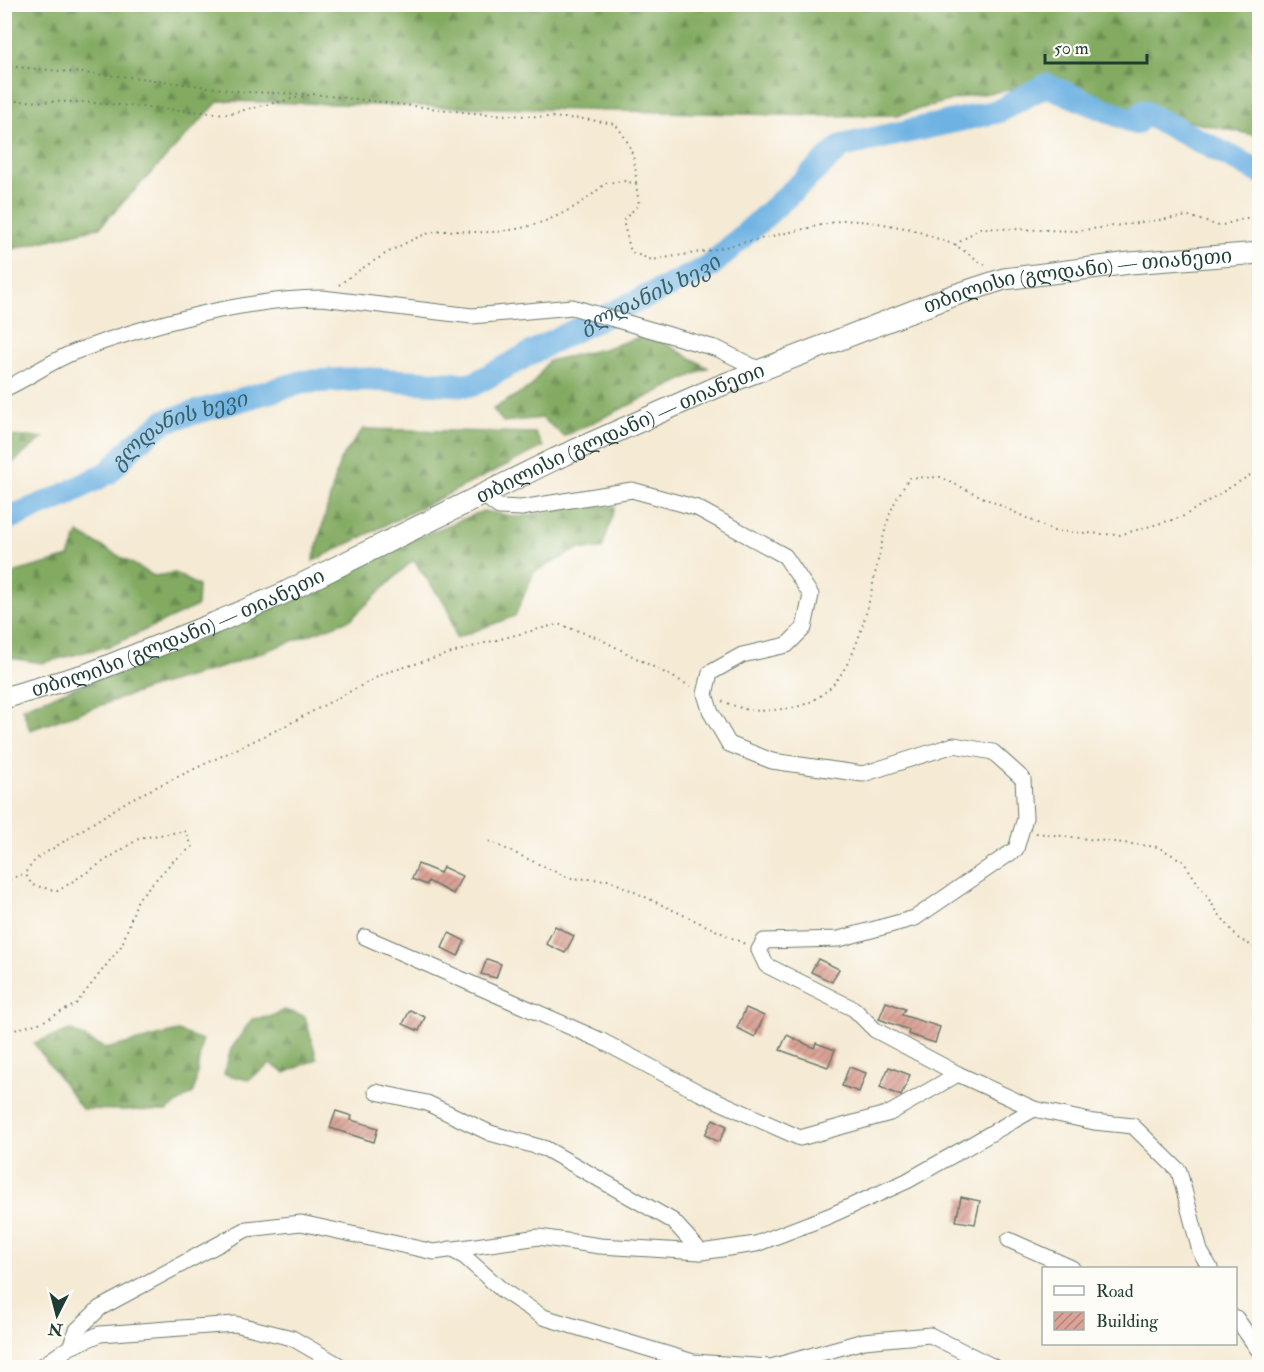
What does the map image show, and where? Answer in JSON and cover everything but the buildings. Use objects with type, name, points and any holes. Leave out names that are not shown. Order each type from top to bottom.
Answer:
[{"type":"main road","name":"თბილისი (გლდანი) — თიანეთი","points":[[4,698],[90,674],[215,623],[282,594],[482,494],[758,369],[952,296],[1004,279],[1130,263],[1260,254]]},
{"type":"street","points":[[4,389],[75,351],[147,329],[264,303],[322,298],[472,316],[572,307],[718,349],[758,369]]},
{"type":"street","points":[[482,494],[499,507],[521,508],[632,490],[697,507],[785,556],[811,596],[804,628],[787,645],[742,655],[710,673],[705,694],[711,713],[729,744],[772,760],[863,774],[954,745],[993,752],[1023,779],[1025,818],[1016,849],[915,918],[839,939],[764,941],[759,950],[766,965],[854,1009],[875,1030],[958,1074],[1034,1109],[1094,1122],[1132,1126],[1179,1171],[1200,1251],[1209,1267]]},
{"type":"street","points":[[364,937],[600,1040],[700,1093],[801,1138],[890,1113],[958,1074]]},
{"type":"street","points":[[376,1092],[427,1103],[490,1133],[546,1149],[673,1221],[702,1252]]},
{"type":"street","points":[[70,1347],[77,1330],[100,1308],[247,1229],[301,1223],[434,1252],[539,1237],[600,1246],[702,1252],[756,1244],[829,1216],[907,1181],[1034,1109]]},
{"type":"street","points":[[1009,1240],[1068,1267]]},
{"type":"street","points":[[450,1249],[465,1257],[502,1290],[543,1317],[693,1362],[771,1367],[864,1341],[930,1335],[996,1368]]},
{"type":"street","points":[[1237,1320],[1258,1352]]},
{"type":"street","points":[[39,1368],[70,1347],[100,1334],[235,1324],[292,1338],[344,1368]]},
{"type":"street","points":[[1237,1342],[1258,1352]]},
{"type":"path","points":[[4,66],[140,78],[245,92],[313,94],[472,113],[585,119],[615,124],[628,140],[636,163],[639,204],[623,221],[631,252],[652,260],[707,251],[843,220],[872,222],[911,229],[956,245],[1004,279]]},
{"type":"path","points":[[4,102],[82,102],[227,114],[313,94]]},
{"type":"path","points":[[322,298],[348,277],[433,232],[491,232],[522,228],[564,213],[593,196],[605,183],[626,181],[636,184]]},
{"type":"path","points":[[956,245],[980,228],[1077,231],[1188,216],[1219,226],[1260,214]]},
{"type":"path","points":[[4,882],[25,873],[36,859],[131,799],[285,726],[385,673],[558,624],[596,638],[705,694],[750,712],[803,708],[834,686],[859,643],[893,506],[909,478],[940,477],[1054,531],[1119,535],[1182,517],[1260,469]]},
{"type":"path","points":[[4,1033],[42,1022],[76,1004],[122,945],[138,899],[172,862],[192,847],[186,831],[140,838],[58,891],[32,885],[25,873]]},
{"type":"path","points":[[1021,832],[1158,847],[1184,861],[1218,913],[1239,939],[1260,950]]},
{"type":"path","points":[[489,841],[569,878],[609,880],[759,950]]},
{"type":"green space","points":[[4,5],[1259,5],[1259,136],[1143,112],[1046,85],[967,96],[897,115],[820,116],[219,101],[100,227],[5,251]]},
{"type":"green space","points":[[649,334],[708,368],[564,436],[542,418],[503,422],[493,409],[532,386],[548,361],[603,349]]},
{"type":"green space","points":[[363,429],[535,433],[543,447],[313,561],[340,460]]},
{"type":"green space","points":[[5,436],[43,438],[5,469]]},
{"type":"green space","points":[[583,505],[615,507],[602,549],[578,549],[534,572],[515,616],[456,638],[448,608],[413,560],[351,619],[223,667],[150,688],[30,730],[22,708],[219,632],[392,548],[483,511],[519,517]]},
{"type":"green space","points":[[78,533],[154,576],[175,573],[198,586],[197,606],[113,645],[42,663],[5,657],[5,575],[69,557]]},
{"type":"green space","points":[[284,1010],[305,1016],[317,1059],[285,1073],[271,1064],[248,1080],[224,1074],[231,1049],[252,1019],[270,1017]]},
{"type":"green space","points":[[70,1030],[106,1049],[178,1031],[202,1040],[194,1092],[166,1111],[82,1109],[34,1043]]},
{"type":"waterway","name":"გლდანის ხევი","points":[[4,520],[61,497],[109,472],[134,445],[165,421],[303,382],[362,379],[472,385],[559,338],[709,267],[842,146],[999,111],[1046,85],[1136,123],[1143,112],[1260,172]]}]
